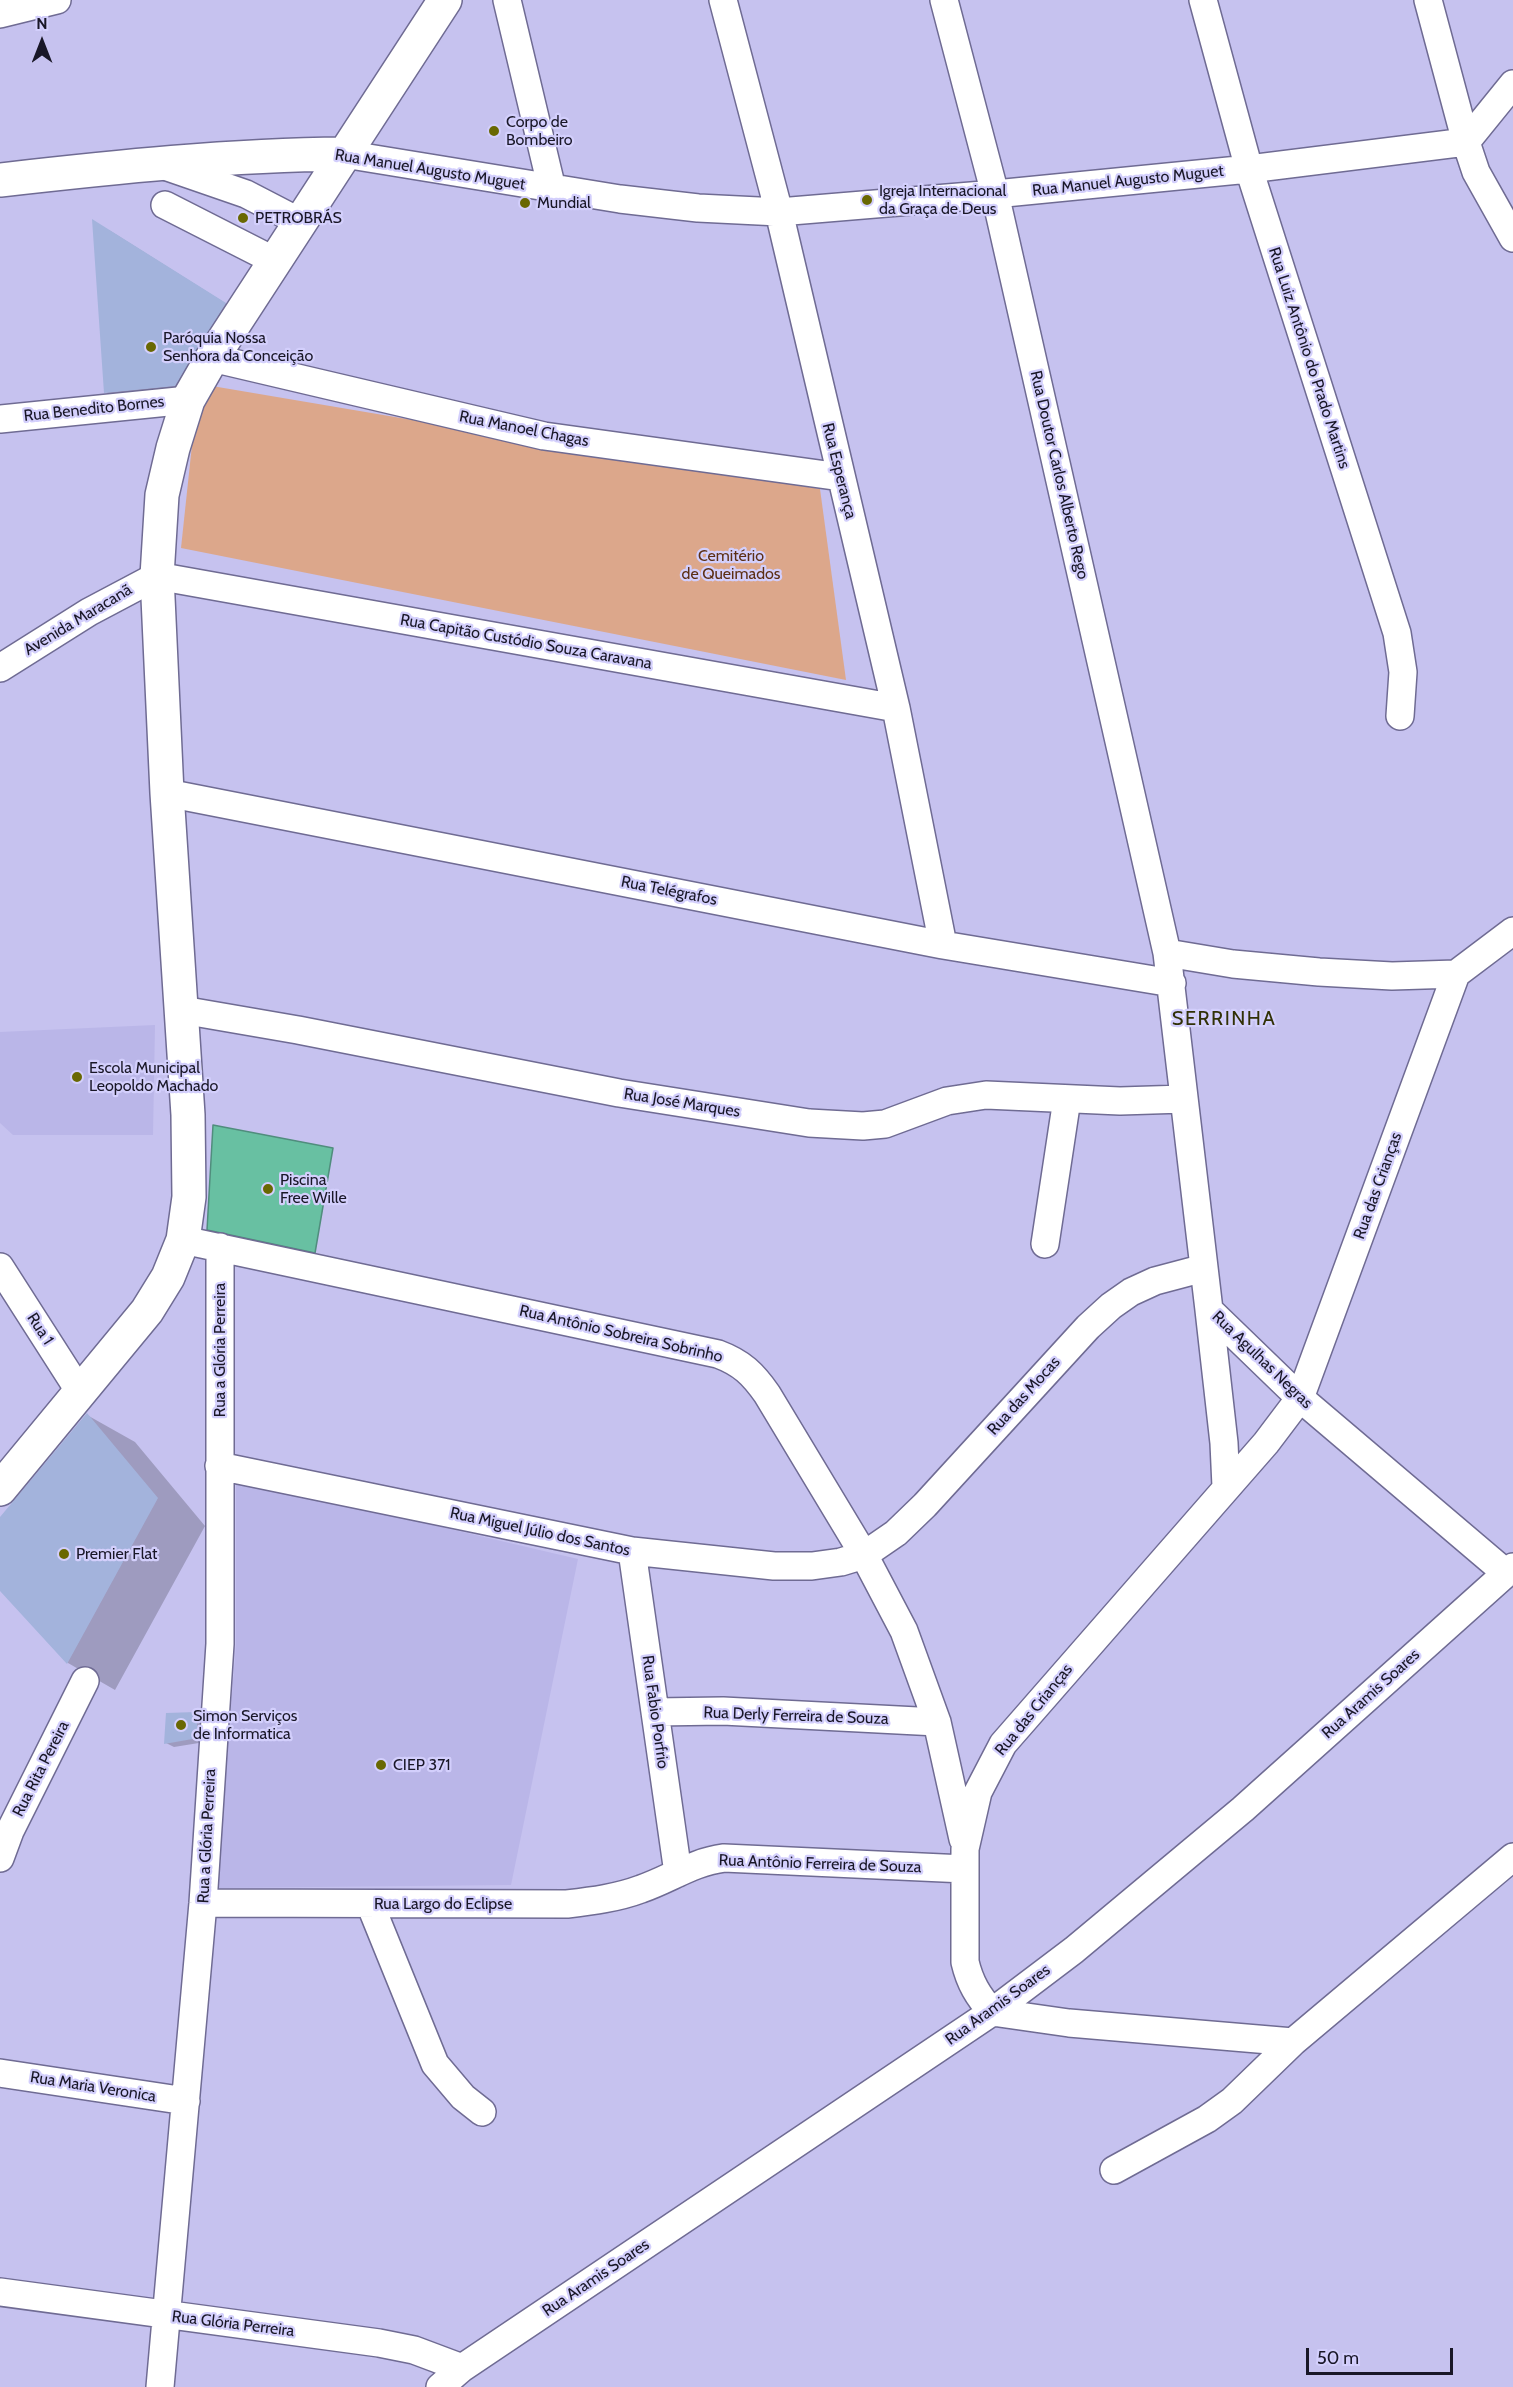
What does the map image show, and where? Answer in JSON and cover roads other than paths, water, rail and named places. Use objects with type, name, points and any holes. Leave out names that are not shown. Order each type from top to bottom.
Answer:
[{"type":"main road","points":[[0,1489],[147,1311],[168,1277],[183,1240],[189,1197],[189,1150],[167,793],[157,576],[162,495],[173,448],[188,400],[212,358],[445,0]]},
{"type":"main road","name":"Rua Manuel Augusto Muguet","points":[[0,180],[158,163],[284,154],[344,154]]},
{"type":"street","points":[[0,14],[57,0]]},
{"type":"street","points":[[507,0],[552,189]]},
{"type":"street","name":"Rua Esperança","points":[[723,0],[779,212],[896,708],[943,945]]},
{"type":"street","name":"Rua Doutor Carlos Alberto Rego","points":[[944,0],[995,194],[1167,953]]},
{"type":"street","name":"Rua Luiz Antônio do Prado Martins","points":[[1203,0],[1249,169],[1397,633],[1403,672],[1400,716]]},
{"type":"street","points":[[1428,0],[1476,172],[1513,238]]},
{"type":"street","points":[[1466,142],[1513,84]]},
{"type":"street","name":"Rua Manuel Augusto Muguet","points":[[344,154],[552,189],[698,208],[779,212],[1249,169],[1466,142]]},
{"type":"street","points":[[158,163],[246,194],[300,222]]},
{"type":"street","points":[[165,205],[275,261]]},
{"type":"street","name":"Rua Manoel Chagas","points":[[212,358],[544,436],[841,477]]},
{"type":"street","name":"Rua Benedito Bornes","points":[[0,419],[188,400]]},
{"type":"street","name":"Avenida Maracanã","points":[[1,666],[89,612],[157,576]]},
{"type":"street","name":"Rua Capitão Custódio Souza Caravana","points":[[157,576],[896,708]]},
{"type":"street","name":"Rua Telégrafos","points":[[167,793],[943,945],[1172,983]]},
{"type":"street","points":[[1167,953],[1233,964],[1319,972],[1392,976],[1456,974],[1513,931]]},
{"type":"street","name":"Rua Agulhas Negras","points":[[1167,953],[1209,1310],[1300,1398],[1510,1570]]},
{"type":"street","name":"Rua das Crianças","points":[[992,2012],[974,1988],[965,1962],[965,1859],[978,1792],[1003,1744],[1266,1443],[1300,1398],[1456,974]]},
{"type":"street","name":"Rua José Marques","points":[[182,1010],[298,1030],[619,1093],[809,1123],[863,1126],[885,1124],[929,1107],[965,1097],[986,1095],[1120,1101],[1184,1099]]},
{"type":"street","points":[[1045,1244],[1067,1099]]},
{"type":"street","name":"Rua Antônio Sobreira Sobrinho","points":[[183,1240],[718,1354],[736,1360],[751,1372],[767,1394],[864,1555],[904,1631],[937,1722],[965,1859]]},
{"type":"street","name":"Rua a Glória Perreira","points":[[160,2387],[204,1903],[220,1644],[220,1247]]},
{"type":"street","name":"Rua 1","points":[[0,1267],[80,1392]]},
{"type":"street","name":"Rua das Mocas","points":[[864,1555],[896,1533],[925,1505],[1088,1327],[1111,1306],[1155,1281],[1204,1268]]},
{"type":"street","points":[[1209,1310],[1224,1443],[1226,1487]]},
{"type":"street","name":"Rua Miguel Júlio dos Santos","points":[[219,1466],[632,1551],[774,1566],[812,1566],[841,1562],[864,1555]]},
{"type":"street","name":"Rua Fabio Porfrio","points":[[632,1551],[678,1873]]},
{"type":"street","name":"Rua Aramis Soares","points":[[440,2387],[462,2368],[992,2012],[1074,1950],[1243,1809],[1510,1570]]},
{"type":"street","name":"Rua Rita Pereira","points":[[0,1858],[10,1831],[85,1681]]},
{"type":"street","name":"Rua Derly Ferreira de Souza","points":[[655,1712],[723,1711],[937,1722]]},
{"type":"street","points":[[1114,2170],[1207,2119],[1252,2083],[1293,2042],[1513,1857]]},
{"type":"street","name":"Rua Antônio Ferreira de Souza","points":[[678,1873],[697,1863],[724,1858],[965,1859]]},
{"type":"street","name":"Rua Largo do Eclipse","points":[[204,1903],[576,1903],[626,1894],[678,1873]]},
{"type":"street","points":[[1473,1892],[1513,1879]]},
{"type":"street","points":[[370,1904],[435,2064],[463,2097],[482,2112]]},
{"type":"street","points":[[992,2012],[1059,2022],[1293,2042]]},
{"type":"street","name":"Rua Maria Veronica","points":[[0,2073],[186,2101]]},
{"type":"street","name":"Rua Glória Perreira","points":[[0,2292],[379,2343],[414,2350],[462,2368]]},
{"type":"place","name":"Corpo de Bombeiro","points":[[494,131]]},
{"type":"place","name":"Igreja Internacional da Graça de Deus","points":[[867,200]]},
{"type":"place","name":"Mundial","points":[[525,203]]},
{"type":"place","name":"PETROBRÁS","points":[[243,218]]},
{"type":"place","name":"Paróquia Nossa Senhora da Conceição","points":[[151,347]]},
{"type":"place","name":"Escola Municipal Leopoldo Machado","points":[[77,1077]]},
{"type":"place","name":"Piscina Free Wille","points":[[268,1189]]},
{"type":"place","name":"Premier Flat","points":[[64,1554]]},
{"type":"place","name":"Simon Serviços de Informatica","points":[[181,1725]]},
{"type":"place","name":"CIEP 371","points":[[381,1765]]},
{"type":"district","name":"SERRINHA","points":[[1224,1019]]},
{"type":"park label","name":"Cemitério de Queimados","points":[[731,565]]}]
